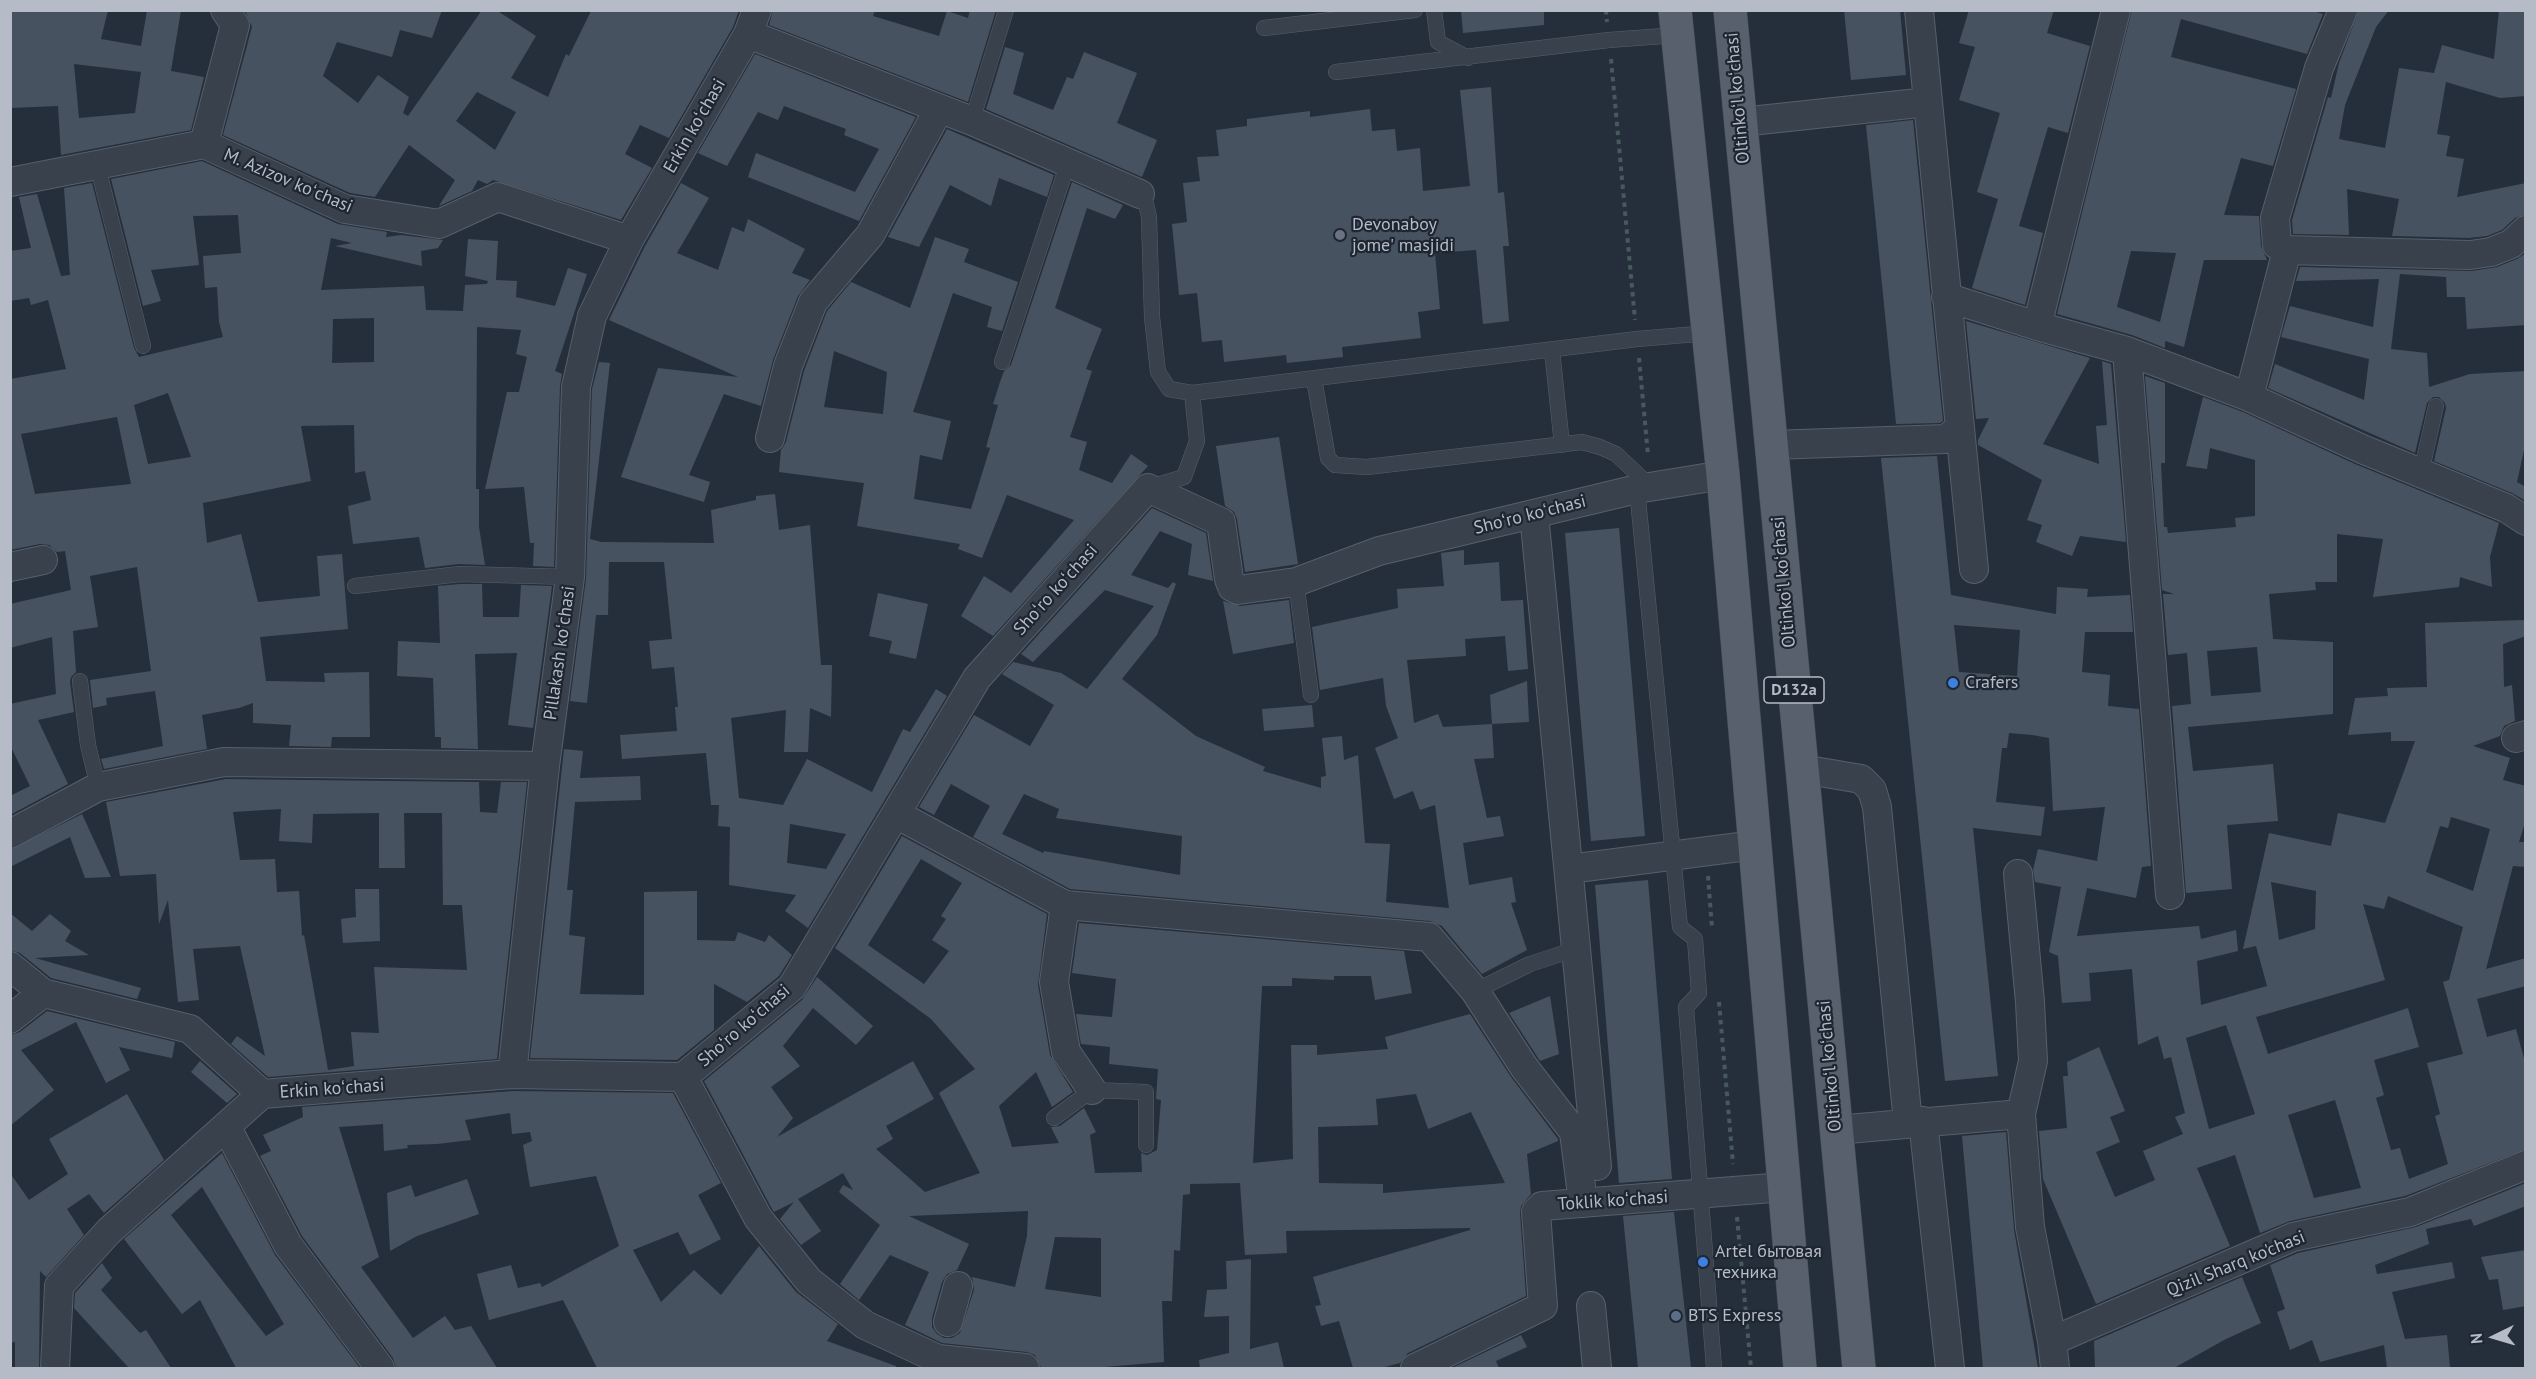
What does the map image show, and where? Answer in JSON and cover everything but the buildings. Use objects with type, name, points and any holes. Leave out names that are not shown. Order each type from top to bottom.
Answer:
[{"type":"main road","name":"Oltinkoʻl koʻchasi","points":[[1730,10],[1858,1368]]},
{"type":"main road","name":"D132a","points":[[1677,23],[1723,475],[1800,1368]]},
{"type":"street","points":[[204,144],[235,25],[225,10]]},
{"type":"street","points":[[1919,10],[1974,569]]},
{"type":"street","points":[[2037,326],[2116,10]]},
{"type":"street","points":[[2343,10],[2319,68],[2275,218],[2277,245],[2287,250],[2470,255],[2491,252],[2511,244],[2526,230]]},
{"type":"street","points":[[753,22],[939,109],[972,121],[1140,194]]},
{"type":"street","name":"Erkin koʻchasi","points":[[629,240],[753,22]]},
{"type":"street","points":[[1741,122],[1928,102]]},
{"type":"street","points":[[770,438],[788,366],[813,302],[870,235],[939,109]]},
{"type":"street","name":"M. Azizov koʻchasi","points":[[10,182],[204,144],[345,209],[439,224],[498,196],[629,240]]},
{"type":"street","name":"Pillakash koʻchasi","points":[[512,1074],[545,766],[570,577],[576,387],[592,316],[629,240]]},
{"type":"street","points":[[2249,397],[2287,250]]},
{"type":"street","points":[[1946,297],[2127,351],[2249,397],[2362,449],[2506,508],[2526,521]]},
{"type":"street","points":[[2127,351],[2170,895]]},
{"type":"street","points":[[1771,445],[1946,439],[1960,428]]},
{"type":"street","name":"Shoʻro koʻchasi","points":[[512,1074],[683,1077],[792,987],[977,678],[1148,488],[1221,522],[1229,579],[1232,587],[1238,590],[1296,582],[1379,551],[1644,487],[1723,475]]},
{"type":"street","points":[[1534,514],[1576,949],[1592,1203]]},
{"type":"street","points":[[10,567],[43,560]]},
{"type":"street","points":[[10,834],[98,787],[224,762],[545,766]]},
{"type":"street","points":[[1802,769],[1861,779],[1872,790],[1874,798],[1950,1368]]},
{"type":"street","points":[[896,814],[1065,905],[1429,937],[1475,991],[1524,1067],[1574,1132],[1592,1203]]},
{"type":"street","points":[[1569,869],[1755,845]]},
{"type":"street","points":[[2018,874],[2033,1061],[2021,1114],[2030,1227],[2054,1355]]},
{"type":"street","points":[[1065,905],[1054,982],[1066,1052],[1092,1090]]},
{"type":"street","name":"Erkin koʻchasi","points":[[10,966],[43,993],[190,1029],[262,1094],[512,1074]]},
{"type":"street","points":[[10,1019],[43,993]]},
{"type":"street","points":[[683,1077],[758,1218],[809,1281],[864,1325],[943,1342],[1024,1368]]},
{"type":"street","points":[[55,1368],[59,1286],[109,1231],[262,1094]]},
{"type":"street","points":[[1836,1130],[2021,1114]]},
{"type":"street","points":[[226,1126],[288,1245],[380,1368]]},
{"type":"street","name":"Qizil Sharq ko'chasi","points":[[2054,1355],[2293,1237],[2410,1212],[2526,1165]]},
{"type":"street","name":"Toklik koʻchasi","points":[[1415,1368],[1543,1306],[1536,1212],[1542,1206],[1785,1187]]},
{"type":"street","points":[[943,1342],[958,1286]]},
{"type":"street","points":[[1591,1306],[1597,1368]]},
{"type":"lane","points":[[972,121],[1006,10]]},
{"type":"lane","points":[[1434,10],[1438,42],[1468,58]]},
{"type":"lane","points":[[1263,28],[1408,11]]},
{"type":"lane","points":[[1336,72],[1609,40],[1677,23]]},
{"type":"lane","points":[[1002,362],[1068,163]]},
{"type":"lane","points":[[96,164],[143,346]]},
{"type":"lane","points":[[1140,194],[1146,204],[1149,217],[1152,317],[1158,372],[1169,389],[1192,393],[1708,333]]},
{"type":"lane","points":[[1552,350],[1562,445]]},
{"type":"lane","points":[[1314,379],[1328,458],[1335,465],[1367,467],[1582,442],[1616,454],[1644,487],[1680,927],[1695,939],[1699,982],[1699,993],[1686,1007],[1714,1368]]},
{"type":"lane","points":[[1148,488],[1184,477],[1197,441],[1192,393]]},
{"type":"lane","points":[[2421,473],[2436,406]]},
{"type":"lane","points":[[355,585],[460,574],[570,577]]},
{"type":"lane","points":[[1296,582],[1311,695]]},
{"type":"lane","points":[[80,681],[88,745],[98,787]]},
{"type":"lane","points":[[1475,991],[1530,964],[1576,949]]},
{"type":"lane","points":[[1054,1118],[1092,1090],[1146,1092],[1146,1145]]},
{"type":"place","name":"Devonaboy jome' masjidi","points":[[1340,235]]},
{"type":"place","name":"Crafers","points":[[1953,683]]},
{"type":"place","name":"Artel бытовая техника","points":[[1703,1262]]},
{"type":"place","name":"BTS Express","points":[[1676,1316]]}]
